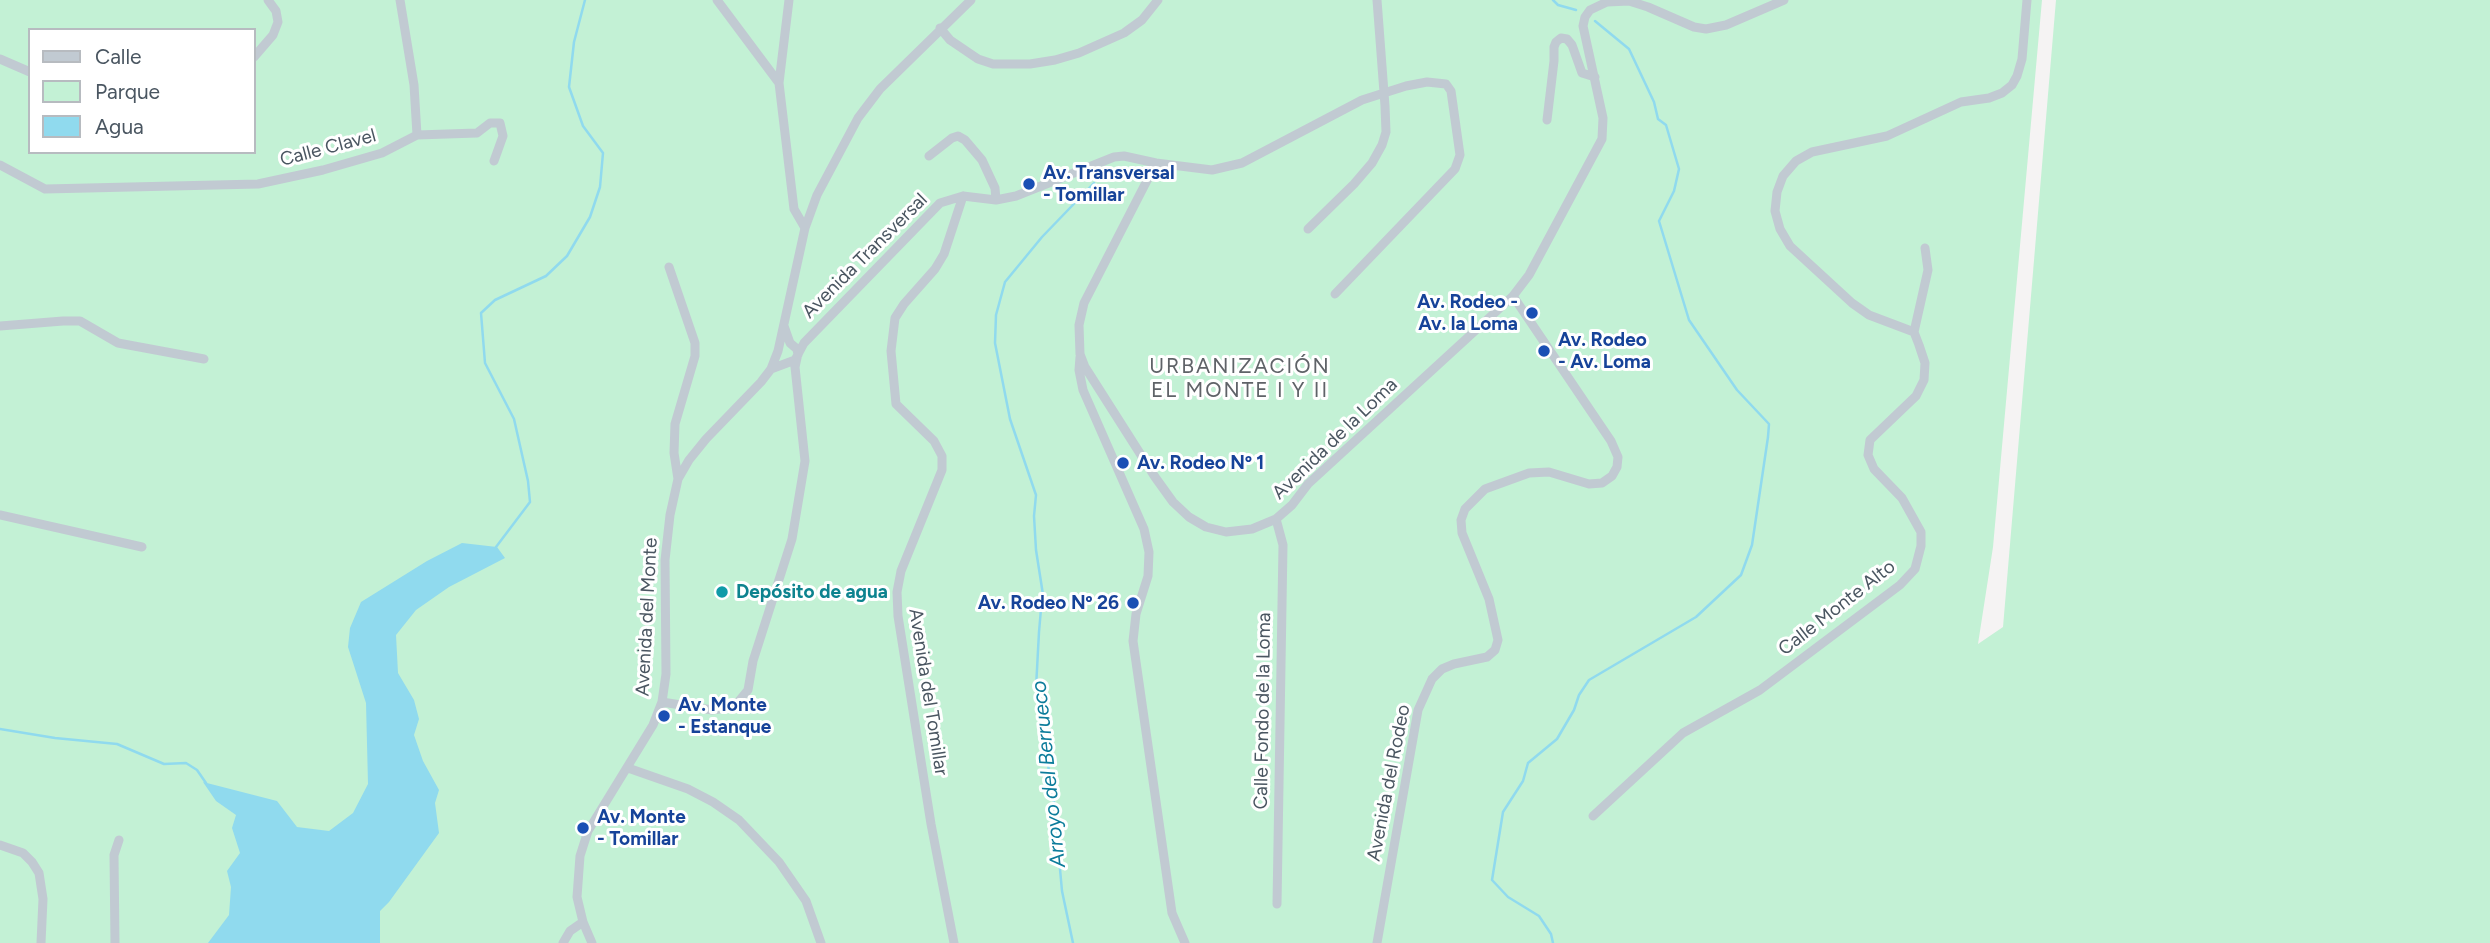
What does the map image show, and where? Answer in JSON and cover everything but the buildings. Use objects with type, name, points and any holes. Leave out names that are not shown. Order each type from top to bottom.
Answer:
[{"type":"street","points":[[256,55],[272,35],[278,22],[276,10],[268,0]]},
{"type":"street","points":[[400,0],[414,85],[416,135]]},
{"type":"street","points":[[717,0],[779,83]]},
{"type":"street","points":[[789,0],[779,83],[794,209],[805,228]]},
{"type":"street","name":"Avenida del Monte","points":[[592,943],[583,922],[576,885],[580,856],[588,831],[628,768],[662,702],[666,674],[665,560],[671,504],[678,479],[689,460],[771,369],[778,351],[805,228],[817,195],[858,118],[880,89],[971,0]]},
{"type":"street","points":[[940,28],[950,40],[978,59],[993,64],[1030,64],[1079,53],[1124,33],[1142,20],[1158,0]]},
{"type":"street","points":[[1308,229],[1354,184],[1377,154],[1386,132],[1377,0]]},
{"type":"street","name":"Avenida de la Loma","points":[[1156,163],[1084,303],[1079,326],[1080,354],[1085,367],[1173,502],[1189,517],[1206,527],[1226,532],[1252,529],[1276,520],[1308,484],[1513,296],[1529,275],[1602,139],[1603,118],[1583,26],[1585,15],[1596,6],[1616,0],[1629,1],[1693,27],[1706,29],[1726,25],[1784,0]]},
{"type":"street","points":[[1926,248],[1928,270],[1914,332],[1869,315],[1852,303],[1790,246],[1780,229],[1775,211],[1777,192],[1783,176],[1796,161],[1812,152],[1887,136],[1961,102],[2002,93],[2012,85],[2022,59],[2027,0]]},
{"type":"street","name":"Avenida de la Loma","points":[[1547,120],[1556,42],[1561,38],[1567,40],[1572,45],[1582,73],[1595,77]]},
{"type":"street","points":[[0,59],[28,71]]},
{"type":"street","name":"Avenida Transversal","points":[[798,355],[804,343],[940,203],[963,197],[996,200],[1016,196],[1114,157],[1124,156],[1212,170],[1242,163],[1362,100],[1427,82],[1441,82],[1449,86],[1460,155],[1455,169],[1335,294]]},
{"type":"street","name":"Calle Clavel","points":[[0,165],[45,188],[258,184],[323,170],[382,153],[416,135],[477,133],[490,123],[500,123],[503,136],[494,161]]},
{"type":"street","points":[[929,156],[952,138],[958,136],[965,140],[982,160],[995,188],[996,200]]},
{"type":"street","name":"Avenida del Tomillar","points":[[954,943],[931,824],[898,616],[897,592],[901,571],[942,470],[942,456],[934,441],[896,404],[891,351],[895,318],[944,254],[963,197]]},
{"type":"street","points":[[669,267],[695,343],[695,356],[676,424],[674,453],[678,479]]},
{"type":"street","name":"Avenida del Rodeo","points":[[1377,943],[1419,709],[1432,679],[1442,668],[1487,657],[1495,650],[1498,640],[1489,599],[1462,533],[1461,520],[1465,509],[1485,489],[1529,473],[1549,472],[1589,484],[1602,483],[1612,476],[1617,467],[1618,457],[1611,441],[1513,296]]},
{"type":"street","points":[[0,326],[80,321],[118,343],[204,359]]},
{"type":"street","points":[[662,702],[712,710],[734,707],[748,690],[753,661],[792,539],[805,461],[790,365],[798,355],[784,326]]},
{"type":"street","name":"Calle Monte Alto","points":[[1593,816],[1683,733],[1760,691],[1900,585],[1915,569],[1921,546],[1921,532],[1902,499],[1874,469],[1868,455],[1870,440],[1916,396],[1924,380],[1926,363],[1914,332]]},
{"type":"street","points":[[790,343],[784,344],[778,351],[780,359],[790,365]]},
{"type":"street","name":"Avenida Transversal","points":[[790,343],[804,343]]},
{"type":"street","points":[[1080,354],[1079,370],[1088,403],[1144,529],[1149,552],[1148,576],[1136,614],[1133,641],[1172,913],[1185,943]]},
{"type":"street","name":"Avenida del Monte","points":[[771,369],[790,365]]},
{"type":"street","points":[[1088,403],[1088,394],[1096,384]]},
{"type":"street","points":[[674,453],[689,460]]},
{"type":"street","points":[[0,515],[142,547]]},
{"type":"street","name":"Calle Fondo de la Loma","points":[[1276,520],[1283,545],[1277,904]]},
{"type":"street","points":[[628,768],[688,789],[739,820],[779,862],[806,901],[821,943]]},
{"type":"street","points":[[115,943],[114,855],[119,840]]},
{"type":"street","points":[[0,845],[23,853],[33,862],[39,873],[43,899],[41,943]]},
{"type":"street","points":[[563,943],[570,931],[583,922]]},
{"type":"green space","points":[[0,0],[2042,0],[1993,547],[1978,644],[2003,627],[2056,0],[2490,0],[2490,943],[0,943]]},
{"type":"water","points":[[462,543],[497,547],[505,558],[449,587],[416,610],[396,635],[398,673],[414,700],[419,719],[414,735],[423,761],[439,790],[435,803],[439,833],[380,911],[380,943],[208,943],[229,915],[231,887],[227,871],[240,853],[232,828],[236,815],[216,801],[203,782],[277,801],[297,827],[329,831],[353,813],[368,784],[366,703],[348,647],[350,628],[361,602],[427,561]]},
{"type":"waterway","points":[[496,547],[530,502],[514,419],[485,363],[481,313],[495,300],[546,276],[567,256],[590,217],[600,187],[603,153],[583,126],[569,87],[574,42],[585,0]]},
{"type":"waterway","points":[[1553,0],[1558,5],[1576,10]]},
{"type":"waterway","points":[[1553,943],[1551,934],[1539,916],[1508,897],[1492,880],[1503,812],[1523,781],[1528,763],[1557,739],[1589,680],[1696,617],[1741,575],[1752,545],[1769,424],[1737,390],[1689,320],[1659,221],[1674,191],[1679,169],[1666,125],[1658,119],[1654,102],[1629,49],[1595,21]]},
{"type":"waterway","name":"Arroyo del Berrueco","points":[[1073,943],[1062,891],[1054,803],[1036,688],[1041,609],[1044,601],[1036,550],[1036,495],[1010,419],[995,343],[996,315],[1005,282],[1042,237],[1094,183]]},
{"type":"waterway","points":[[0,729],[117,744],[164,764],[186,763],[197,770],[206,783]]},
{"type":"place","name":"Av. Transversal - Tomillar","points":[[1029,184]]},
{"type":"place","name":"Av. Rodeo - Av. la Loma","points":[[1532,313]]},
{"type":"place","name":"Av. Rodeo - Av. Loma","points":[[1544,351]]},
{"type":"place","name":"Av. Rodeo Nº 1","points":[[1123,463]]},
{"type":"place","name":"Depósito de agua","points":[[722,592]]},
{"type":"place","name":"Av. Rodeo Nº 26","points":[[1133,603]]},
{"type":"place","name":"Av. Monte - Estanque","points":[[664,716]]},
{"type":"place","name":"Av. Monte - Tomillar","points":[[583,828]]},
{"type":"district","name":"URBANIZACIÓN EL MONTE I Y II","points":[[1240,379]]}]
